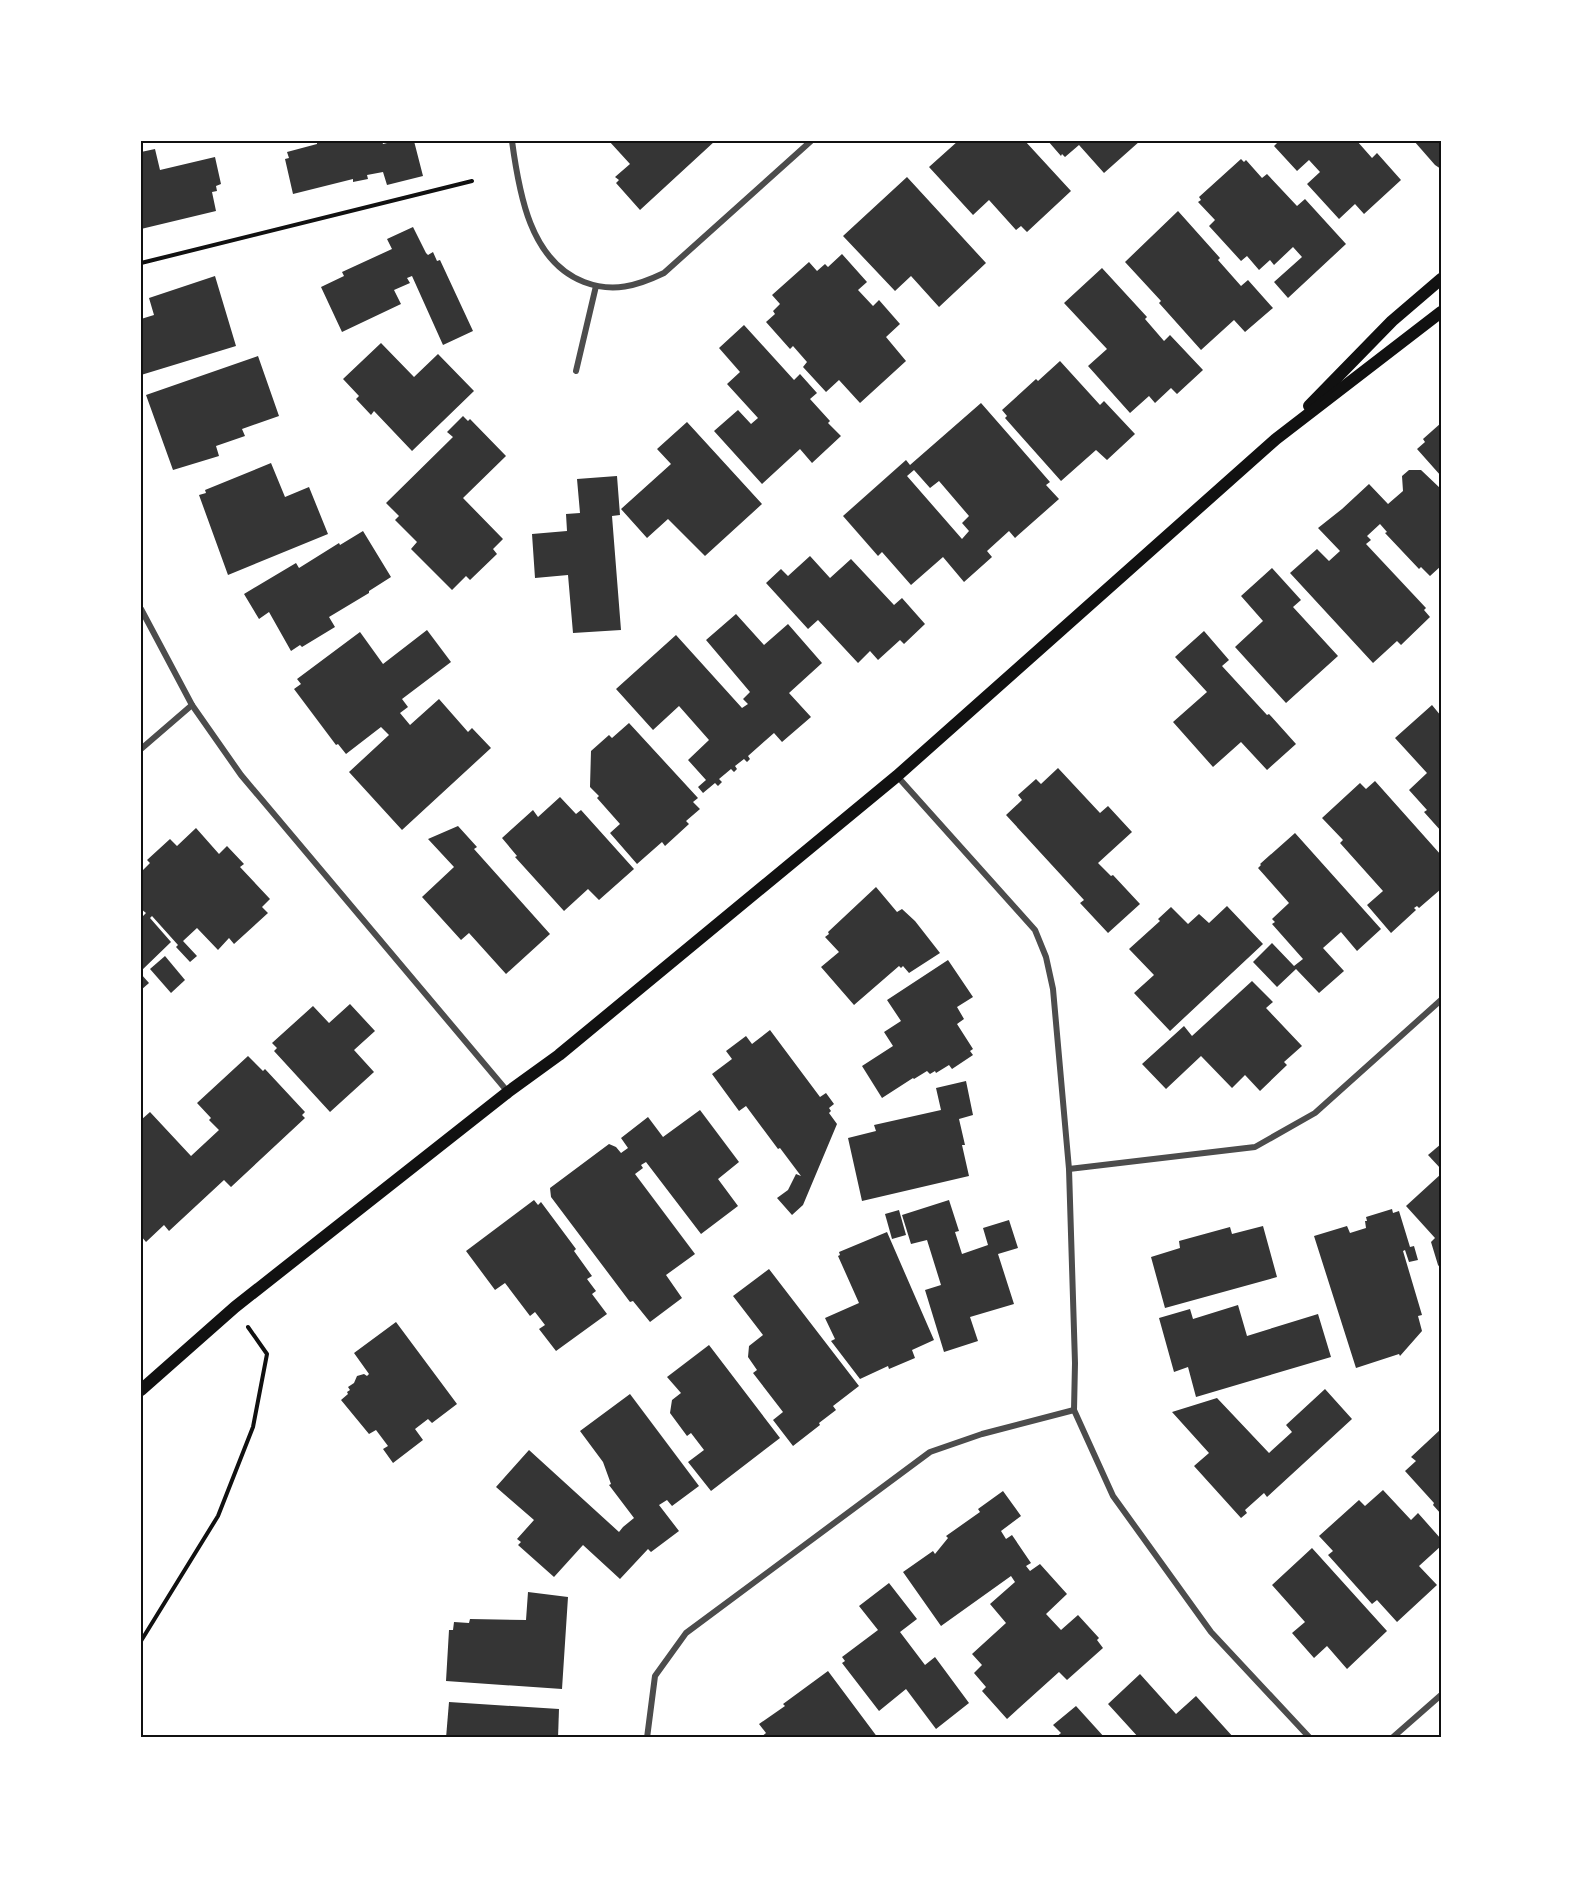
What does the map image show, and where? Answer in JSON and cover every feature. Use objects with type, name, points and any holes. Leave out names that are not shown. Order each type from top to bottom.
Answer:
[{"type":"main road","points":[[1276,440],[1392,321],[1441,279]]},
{"type":"main road","points":[[141,1390],[235,1307],[508,1092],[559,1055],[897,776],[1276,440],[1441,312]]},
{"type":"street","points":[[512,141],[531,225],[545,253],[569,276],[596,286],[620,288],[643,283],[664,273],[811,141]]},
{"type":"street","points":[[576,371],[596,286]]},
{"type":"street","points":[[141,609],[192,705],[240,775],[508,1092]]},
{"type":"street","points":[[141,748],[192,705]]},
{"type":"street","points":[[897,776],[1035,930],[1046,957],[1053,989],[1069,1169],[1075,1363],[1074,1410],[1113,1496],[1211,1632],[1310,1738]]},
{"type":"street","points":[[1069,1169],[1254,1147],[1315,1113],[1441,1000]]},
{"type":"street","points":[[647,1738],[655,1676],[686,1633],[930,1452],[982,1434],[1074,1410]]},
{"type":"street","points":[[1392,1738],[1441,1695]]},
{"type":"path","points":[[141,263],[472,181]]},
{"type":"path","points":[[141,1641],[218,1516],[252,1427],[267,1354],[235,1307]]},
{"type":"building","points":[[317,141],[382,141],[383,144],[395,141],[414,141],[423,176],[387,185],[383,172],[367,175],[368,179],[353,182],[353,179],[293,194],[285,159],[289,158],[287,152],[317,144]]},
{"type":"building","points":[[609,141],[715,141],[640,210],[616,183],[619,180],[615,177],[630,164]]},
{"type":"building","points":[[958,141],[1025,141],[1071,191],[1027,232],[1021,226],[1016,230],[989,200],[973,215],[929,167]]},
{"type":"building","points":[[1048,141],[1140,141],[1104,173],[1079,145],[1065,157],[1062,154],[1061,156]]},
{"type":"building","points":[[1279,141],[1357,141],[1372,158],[1377,153],[1401,180],[1364,214],[1355,204],[1339,219],[1307,184],[1320,172],[1309,160],[1297,171],[1274,146]]},
{"type":"building","points":[[1414,141],[1441,141],[1441,169],[1435,165]]},
{"type":"building","points":[[155,149],[160,170],[215,157],[221,184],[216,186],[217,191],[212,192],[216,211],[141,229],[141,152]]},
{"type":"building","points":[[1241,159],[1244,162],[1246,160],[1262,178],[1267,174],[1297,206],[1305,199],[1346,244],[1288,298],[1274,282],[1302,257],[1293,247],[1274,265],[1270,260],[1259,270],[1247,256],[1241,261],[1209,226],[1215,220],[1198,202],[1201,200],[1199,197]]},
{"type":"building","points":[[907,177],[986,263],[939,307],[911,276],[895,291],[843,236]]},
{"type":"building","points":[[1178,211],[1220,258],[1218,260],[1241,286],[1248,280],[1273,308],[1245,332],[1234,320],[1201,350],[1125,262]]},
{"type":"building","points":[[413,227],[426,253],[428,255],[433,252],[437,261],[440,260],[473,331],[443,345],[412,276],[407,278],[410,283],[394,290],[401,304],[342,332],[321,287],[344,276],[342,272],[392,249],[387,239]]},
{"type":"building","points":[[842,254],[867,282],[858,290],[873,306],[879,300],[900,324],[886,337],[906,361],[860,403],[839,380],[826,392],[803,367],[807,362],[793,346],[790,349],[766,322],[775,314],[773,311],[780,304],[772,295],[809,262],[817,271],[825,264],[828,267]]},
{"type":"building","points":[[1102,268],[1147,317],[1145,319],[1164,341],[1170,335],[1203,370],[1177,394],[1171,388],[1155,403],[1149,396],[1130,413],[1088,366],[1107,349],[1064,303]]},
{"type":"building","points":[[215,276],[236,346],[141,375],[141,319],[154,315],[149,298]]},
{"type":"building","points":[[744,325],[794,380],[800,374],[817,393],[810,399],[841,436],[812,463],[800,449],[762,484],[714,431],[738,410],[751,424],[758,418],[727,384],[740,372],[719,348]]},
{"type":"building","points":[[381,343],[414,377],[438,354],[474,391],[412,451],[374,411],[371,415],[356,399],[359,396],[343,379]]},
{"type":"building","points":[[258,356],[279,416],[242,429],[245,436],[216,446],[219,456],[173,470],[146,395]]},
{"type":"building","points":[[1060,361],[1100,405],[1104,401],[1135,434],[1107,460],[1096,450],[1061,481],[1005,418],[1007,416],[1002,410]]},
{"type":"building","points":[[981,403],[1050,482],[1046,485],[1059,499],[1015,538],[1009,531],[987,551],[992,557],[964,582],[943,557],[911,585],[882,552],[878,556],[843,516],[906,460],[910,465]],"holes":[[[914,470],[930,488],[939,481],[969,516],[962,523],[969,531],[962,539],[907,476]]]},
{"type":"building","points":[[463,416],[468,421],[470,419],[506,456],[463,498],[503,539],[493,549],[497,554],[470,580],[466,576],[452,590],[411,549],[417,542],[395,520],[399,516],[386,503],[453,437],[447,432]]},
{"type":"building","points":[[687,422],[762,504],[705,556],[668,519],[647,538],[621,509],[671,464],[657,449]]},
{"type":"building","points":[[1441,423],[1441,476],[1417,449],[1425,442],[1423,439]]},
{"type":"building","points":[[271,463],[285,497],[309,487],[328,534],[228,575],[199,495],[206,493],[205,490]]},
{"type":"building","points":[[1409,470],[1421,470],[1441,489],[1441,566],[1430,576],[1421,567],[1419,569],[1385,533],[1387,532],[1380,524],[1367,536],[1371,540],[1366,544],[1426,608],[1424,610],[1430,617],[1401,645],[1397,641],[1373,663],[1290,573],[1317,549],[1329,561],[1340,551],[1318,528],[1369,484],[1388,504],[1403,491],[1402,476]]},
{"type":"building","points":[[617,476],[620,515],[612,516],[621,630],[573,633],[568,575],[535,578],[532,534],[567,531],[566,514],[580,513],[577,479]]},
{"type":"building","points":[[363,531],[391,577],[329,617],[335,627],[291,651],[269,612],[259,619],[244,594],[296,563],[299,568]]},
{"type":"building","points":[[810,556],[830,578],[851,559],[894,605],[902,598],[925,624],[904,644],[900,640],[878,660],[870,651],[858,663],[818,620],[808,629],[766,583],[781,569],[788,576]]},
{"type":"building","points":[[1272,568],[1301,600],[1293,607],[1338,656],[1286,703],[1235,647],[1263,621],[1241,596]]},
{"type":"building","points":[[736,614],[764,645],[788,624],[822,663],[789,693],[811,717],[782,742],[774,733],[748,756],[750,759],[747,762],[744,759],[735,766],[737,769],[734,772],[731,769],[719,779],[722,782],[718,786],[715,783],[703,793],[698,787],[706,780],[688,760],[709,740],[679,706],[653,730],[616,689],[676,635],[742,708],[748,704],[743,699],[750,692],[706,640]]},
{"type":"building","points":[[427,630],[451,662],[402,699],[408,707],[400,713],[410,725],[439,699],[468,732],[472,728],[491,748],[402,830],[349,772],[389,735],[381,727],[346,754],[338,744],[336,745],[294,689],[301,684],[297,679],[360,632],[383,664]]},
{"type":"building","points":[[1204,631],[1229,660],[1222,666],[1296,744],[1267,770],[1241,742],[1213,767],[1173,722],[1207,692],[1175,657]]},
{"type":"building","points":[[1432,705],[1441,716],[1441,831],[1424,812],[1427,810],[1409,790],[1427,773],[1395,738]]},
{"type":"building","points":[[629,723],[698,798],[693,802],[700,809],[686,821],[689,824],[665,846],[662,842],[637,864],[610,833],[620,824],[590,787],[591,751],[609,735],[612,738]]},
{"type":"building","points":[[1058,768],[1100,813],[1108,806],[1132,832],[1098,863],[1111,876],[1113,875],[1140,904],[1108,933],[1080,903],[1084,900],[1006,815],[1022,800],[1018,795],[1036,779],[1041,784]]},
{"type":"building","points":[[1375,781],[1441,855],[1441,889],[1419,908],[1417,906],[1414,908],[1416,910],[1391,933],[1367,905],[1383,891],[1340,843],[1343,840],[1322,818],[1360,783],[1366,789]]},
{"type":"building","points":[[560,797],[576,814],[581,810],[634,869],[599,900],[588,889],[564,911],[515,857],[517,856],[502,838],[533,810],[538,817]]},
{"type":"building","points":[[458,826],[477,847],[474,849],[550,934],[506,974],[469,933],[461,940],[422,897],[454,867],[428,839]]},
{"type":"building","points":[[196,828],[219,854],[227,846],[244,864],[240,867],[270,899],[262,907],[268,913],[234,944],[229,938],[218,950],[197,928],[183,941],[197,956],[190,962],[152,916],[150,918],[171,942],[141,971],[141,918],[146,913],[141,909],[141,872],[150,863],[147,860],[170,839],[177,846]]},
{"type":"building","points":[[1295,833],[1381,929],[1357,951],[1341,932],[1323,948],[1344,971],[1319,993],[1296,969],[1277,987],[1253,962],[1272,943],[1294,966],[1303,959],[1272,924],[1275,922],[1272,919],[1289,903],[1258,868]]},
{"type":"building","points":[[876,887],[897,912],[902,909],[915,921],[940,953],[909,973],[903,966],[901,968],[899,966],[854,1005],[821,967],[839,952],[825,937]]},
{"type":"building","points":[[1227,906],[1263,944],[1170,1031],[1134,993],[1154,975],[1129,949],[1160,921],[1158,919],[1171,907],[1188,924],[1199,914],[1209,923]]},
{"type":"building","points":[[165,956],[185,980],[171,993],[150,969]]},
{"type":"building","points":[[948,960],[973,997],[957,1007],[964,1019],[957,1024],[973,1049],[970,1051],[973,1055],[952,1069],[949,1065],[936,1073],[935,1071],[930,1074],[927,1071],[882,1098],[862,1066],[893,1046],[884,1032],[901,1021],[887,1000]]},
{"type":"building","points":[[141,974],[149,983],[141,990]]},
{"type":"building","points":[[1252,981],[1273,1002],[1266,1008],[1302,1046],[1284,1062],[1287,1065],[1260,1091],[1245,1075],[1232,1088],[1201,1056],[1166,1089],[1142,1064],[1184,1026],[1192,1036]]},
{"type":"building","points":[[350,1004],[375,1031],[354,1050],[374,1072],[330,1112],[274,1051],[277,1048],[272,1043],[313,1006],[329,1023]]},
{"type":"building","points":[[770,1030],[820,1097],[826,1093],[834,1104],[829,1108],[831,1111],[829,1113],[837,1124],[803,1205],[792,1215],[777,1198],[788,1190],[796,1174],[801,1176],[746,1106],[739,1111],[712,1074],[732,1059],[726,1051],[746,1036],[752,1044]]},
{"type":"building","points":[[248,1056],[263,1071],[265,1069],[305,1112],[302,1115],[305,1118],[231,1187],[224,1180],[169,1231],[164,1225],[146,1242],[141,1236],[141,1120],[150,1112],[191,1156],[219,1130],[197,1103]]},
{"type":"building","points":[[966,1081],[973,1115],[959,1119],[969,1176],[862,1201],[848,1138],[876,1131],[874,1125],[941,1110],[936,1088]]},
{"type":"building","points":[[700,1110],[739,1162],[718,1179],[738,1206],[701,1234],[646,1162],[641,1165],[643,1168],[635,1174],[695,1254],[666,1275],[682,1298],[650,1322],[633,1301],[630,1302],[551,1197],[550,1188],[609,1144],[621,1153],[628,1148],[621,1138],[648,1117],[663,1137]]},
{"type":"building","points":[[1441,1144],[1441,1169],[1428,1155]]},
{"type":"building","points":[[1441,1174],[1441,1269],[1431,1242],[1435,1238],[1406,1206]]},
{"type":"building","points":[[534,1200],[538,1205],[541,1202],[576,1249],[574,1251],[592,1276],[587,1279],[596,1291],[592,1294],[607,1314],[556,1351],[539,1329],[545,1325],[535,1312],[530,1316],[505,1283],[495,1290],[466,1251]]},
{"type":"building","points":[[949,1200],[959,1231],[955,1232],[962,1254],[988,1245],[983,1228],[1009,1220],[1018,1248],[998,1254],[1014,1304],[970,1317],[978,1341],[944,1352],[925,1290],[941,1285],[927,1240],[911,1244],[902,1215]]},
{"type":"building","points":[[1392,1209],[1393,1213],[1399,1211],[1410,1247],[1414,1246],[1418,1260],[1409,1262],[1405,1250],[1403,1251],[1422,1315],[1418,1316],[1422,1331],[1400,1356],[1399,1354],[1356,1368],[1314,1236],[1347,1226],[1350,1233],[1366,1228],[1366,1217]]},
{"type":"building","points":[[899,1210],[906,1235],[892,1239],[885,1214]]},
{"type":"building","points":[[1263,1226],[1277,1277],[1165,1308],[1151,1257],[1180,1248],[1179,1241],[1230,1227],[1232,1234]]},
{"type":"building","points":[[887,1232],[934,1340],[912,1350],[915,1358],[889,1369],[888,1366],[860,1379],[831,1341],[835,1339],[825,1318],[859,1303],[838,1256],[839,1252]]},
{"type":"building","points":[[769,1269],[859,1386],[833,1406],[836,1410],[793,1446],[773,1420],[783,1412],[753,1373],[757,1370],[748,1357],[749,1346],[763,1335],[733,1296]]},
{"type":"building","points":[[1238,1305],[1247,1336],[1318,1314],[1331,1357],[1196,1397],[1188,1367],[1174,1372],[1159,1318],[1190,1309],[1193,1319]]},
{"type":"building","points":[[396,1322],[457,1404],[432,1423],[428,1419],[415,1429],[423,1440],[393,1463],[383,1449],[388,1446],[376,1430],[369,1434],[341,1400],[348,1394],[350,1390],[348,1387],[354,1383],[357,1376],[369,1374],[354,1353]]},
{"type":"building","points":[[709,1345],[780,1438],[711,1491],[688,1462],[704,1450],[691,1433],[687,1436],[670,1413],[672,1400],[681,1393],[667,1377]]},
{"type":"building","points":[[1325,1389],[1352,1419],[1267,1497],[1264,1493],[1245,1510],[1247,1513],[1241,1518],[1194,1466],[1209,1453],[1172,1412],[1217,1398],[1269,1453],[1292,1432],[1286,1425]]},
{"type":"building","points":[[630,1394],[699,1486],[672,1506],[667,1500],[659,1505],[679,1531],[651,1552],[648,1549],[620,1579],[583,1545],[554,1577],[518,1545],[521,1542],[517,1539],[534,1520],[496,1487],[529,1450],[619,1532],[634,1518],[609,1485],[611,1484],[603,1462],[580,1431]]},
{"type":"building","points":[[1441,1429],[1441,1514],[1405,1471],[1416,1461],[1411,1457]]},
{"type":"building","points":[[1383,1490],[1411,1520],[1418,1513],[1441,1539],[1441,1546],[1419,1566],[1437,1585],[1397,1622],[1377,1600],[1372,1604],[1328,1555],[1333,1551],[1319,1536],[1359,1500],[1365,1506]]},
{"type":"building","points":[[1003,1491],[1021,1516],[1001,1531],[1006,1539],[1012,1535],[1031,1563],[1026,1566],[1030,1571],[1040,1564],[1067,1594],[1046,1614],[1061,1630],[1078,1615],[1099,1638],[1097,1640],[1103,1648],[1067,1680],[1059,1672],[1007,1719],[982,1691],[986,1687],[974,1673],[982,1665],[972,1654],[1006,1623],[990,1604],[1015,1582],[1011,1576],[941,1626],[903,1572],[933,1551],[935,1554],[948,1538],[946,1536],[980,1512],[978,1509]]},
{"type":"building","points":[[1312,1548],[1387,1631],[1347,1669],[1327,1646],[1314,1658],[1292,1633],[1305,1622],[1272,1585]]},
{"type":"building","points":[[889,1583],[917,1619],[900,1632],[925,1665],[935,1657],[969,1703],[936,1729],[906,1689],[879,1711],[842,1663],[845,1661],[842,1657],[878,1630],[859,1606]]},
{"type":"building","points":[[528,1592],[568,1597],[562,1689],[446,1681],[449,1630],[453,1630],[454,1622],[469,1623],[470,1619],[526,1620]]},
{"type":"building","points":[[828,1671],[878,1738],[760,1738],[766,1733],[759,1724]]},
{"type":"building","points":[[1140,1674],[1176,1714],[1196,1696],[1234,1738],[1139,1738],[1108,1704]]},
{"type":"building","points":[[449,1702],[559,1709],[558,1738],[446,1738]]},
{"type":"building","points":[[1076,1706],[1105,1738],[1055,1738],[1061,1733],[1053,1725]]}]
